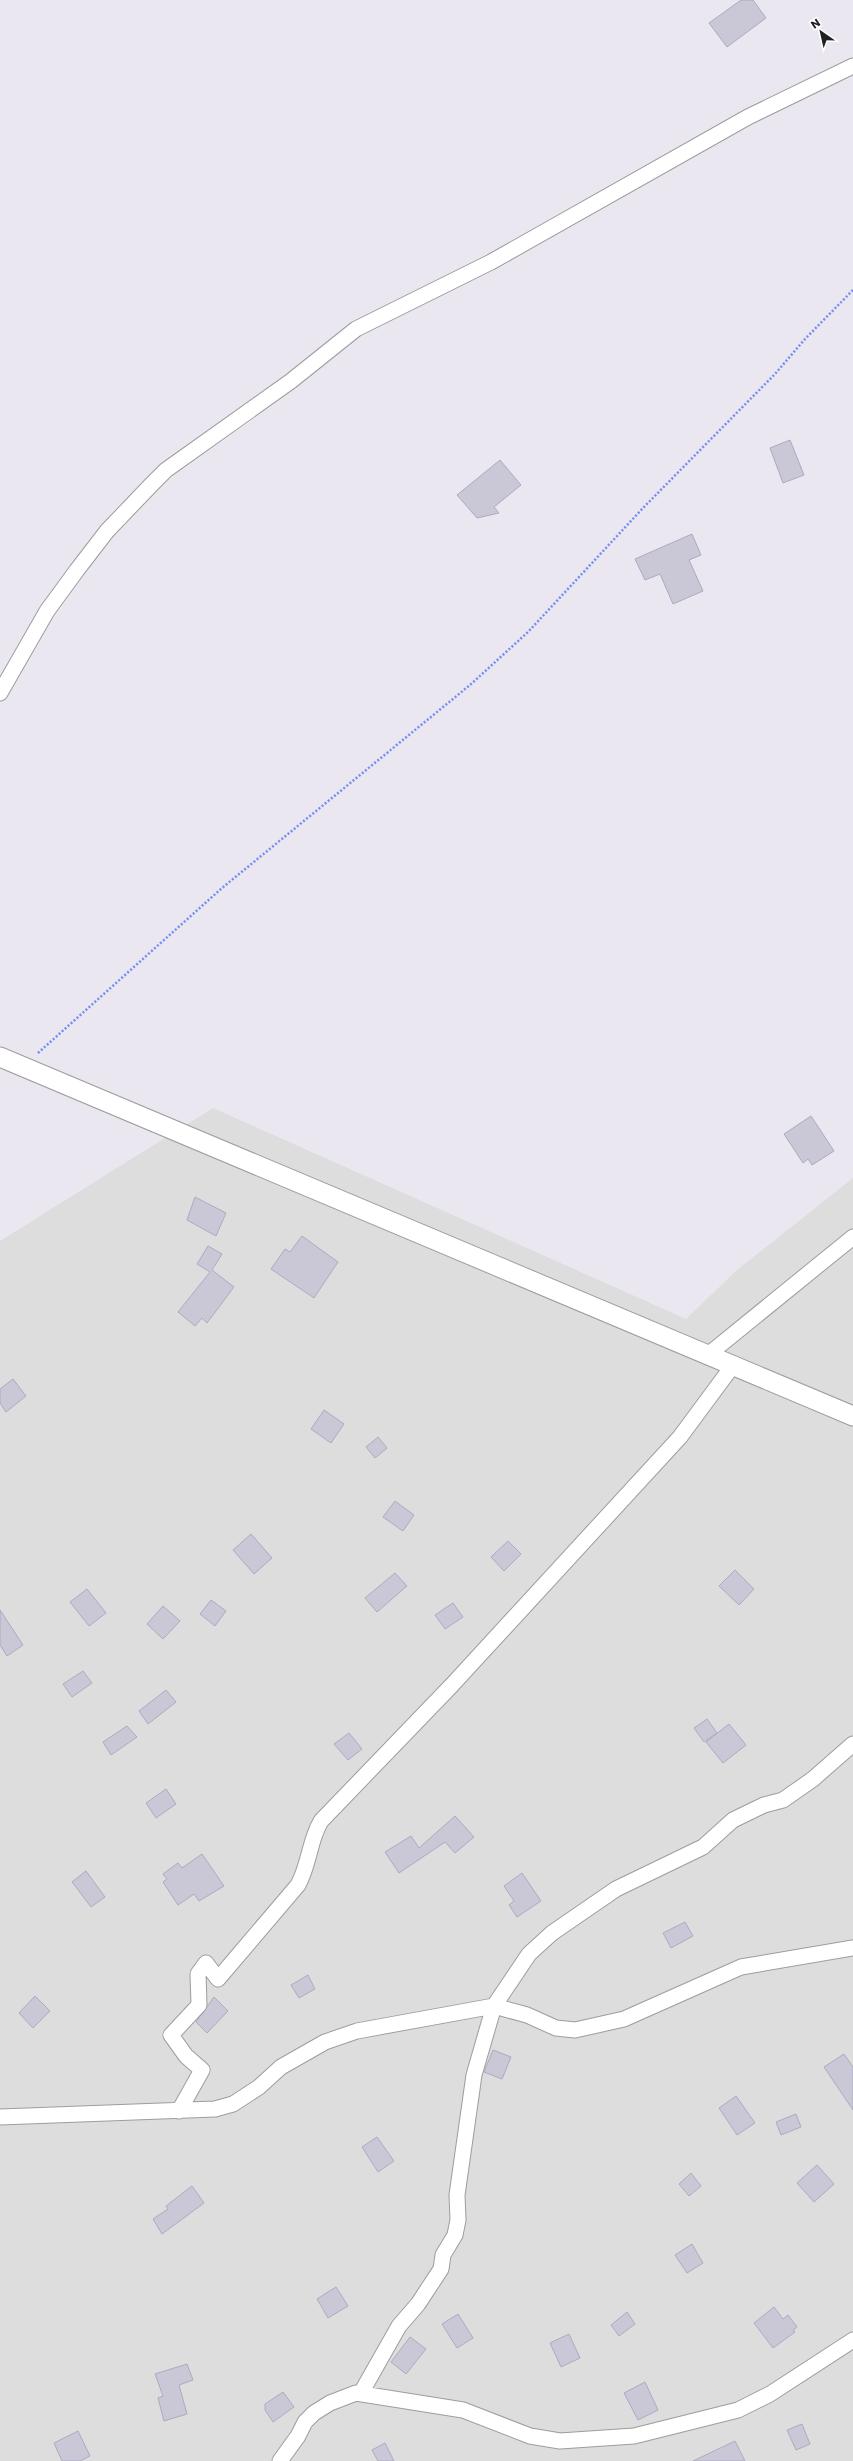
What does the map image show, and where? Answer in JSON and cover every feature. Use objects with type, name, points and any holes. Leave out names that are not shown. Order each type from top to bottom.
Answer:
[{"type":"street","points":[[0,693],[47,611],[107,531],[166,470],[301,374],[339,340],[356,329],[491,262],[748,117],[853,66]]},
{"type":"street","points":[[0,1057],[734,1364],[853,1416]]},
{"type":"street","points":[[709,1354],[853,1237]]},
{"type":"street","points":[[179,2111],[202,2070],[186,2056],[171,2035],[199,2005],[198,1974],[206,1963],[218,1979],[298,1886],[307,1869],[314,1833],[321,1821],[452,1685],[680,1437],[734,1364]]},
{"type":"street","points":[[361,2393],[400,2326],[418,2304],[441,2269],[443,2255],[455,2235],[458,2220],[457,2195],[474,2075],[494,2006],[529,1954],[552,1933],[616,1889],[703,1847],[733,1820],[764,1805],[784,1800],[853,1744]]},
{"type":"street","points":[[0,2117],[111,2111],[179,2111],[215,2109],[233,2104],[259,2087],[281,2067],[331,2040],[357,2031],[494,2006],[527,2015],[556,2028],[575,2030],[624,2019],[741,1967],[853,1948]]},
{"type":"street","points":[[280,2461],[298,2436],[305,2422],[314,2414],[348,2395],[361,2393],[463,2410],[537,2437],[560,2440],[634,2436],[738,2410],[770,2394],[853,2340]]},
{"type":"path","points":[[23,1067],[59,1032],[222,888],[470,685],[528,632],[643,508],[775,374],[805,339],[853,290]]},
{"type":"shaded area","points":[[213,1108],[686,1319],[737,1270],[853,1178],[853,2461],[0,2461],[0,1241]]},
{"type":"building","points":[[741,0],[753,0],[766,18],[727,47],[709,23]]},
{"type":"building","points":[[790,440],[804,475],[783,483],[770,448]]},
{"type":"building","points":[[500,460],[521,485],[494,507],[499,513],[477,518],[457,495]]},
{"type":"building","points":[[692,534],[701,555],[689,560],[703,591],[673,604],[660,574],[645,580],[635,559]]},
{"type":"building","points":[[811,1116],[834,1151],[812,1165],[808,1159],[803,1163],[784,1134]]},
{"type":"building","points":[[195,1197],[226,1213],[216,1236],[187,1220]]},
{"type":"building","points":[[302,1236],[338,1262],[314,1298],[271,1269],[285,1249],[290,1252]]},
{"type":"building","points":[[208,1246],[222,1254],[212,1270],[234,1287],[207,1323],[202,1318],[195,1326],[178,1312],[210,1272],[197,1264]]},
{"type":"building","points":[[13,1379],[26,1396],[6,1412],[0,1403],[0,1389]]},
{"type":"building","points":[[324,1410],[344,1424],[331,1443],[311,1429]]},
{"type":"building","points":[[378,1437],[387,1448],[375,1458],[366,1447]]},
{"type":"building","points":[[395,1501],[414,1515],[403,1531],[383,1517]]},
{"type":"building","points":[[251,1534],[272,1558],[254,1574],[233,1550]]},
{"type":"building","points":[[508,1541],[521,1554],[504,1571],[491,1557]]},
{"type":"building","points":[[735,1570],[754,1589],[739,1605],[719,1586]]},
{"type":"building","points":[[395,1573],[407,1586],[377,1612],[365,1598]]},
{"type":"building","points":[[87,1589],[106,1613],[89,1626],[70,1602]]},
{"type":"building","points":[[211,1600],[226,1611],[215,1626],[200,1614]]},
{"type":"building","points":[[453,1603],[463,1617],[445,1629],[435,1615]]},
{"type":"building","points":[[163,1606],[180,1621],[163,1639],[147,1624]]},
{"type":"building","points":[[0,1610],[23,1645],[7,1656],[0,1645]]},
{"type":"building","points":[[83,1671],[92,1683],[72,1697],[63,1684]]},
{"type":"building","points":[[166,1690],[176,1702],[148,1724],[139,1711]]},
{"type":"building","points":[[707,1719],[717,1733],[704,1742],[694,1728]]},
{"type":"building","points":[[729,1724],[746,1745],[723,1763],[706,1742]]},
{"type":"building","points":[[127,1726],[137,1737],[111,1755],[103,1742]]},
{"type":"building","points":[[349,1733],[362,1749],[348,1760],[334,1744]]},
{"type":"building","points":[[166,1789],[176,1804],[156,1818],[146,1803]]},
{"type":"building","points":[[455,1816],[474,1837],[455,1853],[445,1842],[399,1873],[385,1852],[411,1836],[419,1848]]},
{"type":"building","points":[[202,1854],[224,1886],[199,1901],[194,1894],[178,1905],[163,1882],[167,1879],[163,1874],[178,1863],[182,1868]]},
{"type":"building","points":[[86,1871],[105,1897],[91,1907],[72,1882]]},
{"type":"building","points":[[522,1873],[541,1901],[517,1917],[509,1905],[514,1901],[504,1886]]},
{"type":"building","points":[[685,1922],[693,1936],[671,1948],[663,1933]]},
{"type":"building","points":[[308,1975],[315,1989],[299,1998],[291,1985]]},
{"type":"building","points":[[35,1996],[50,2011],[33,2028],[19,2013]]},
{"type":"building","points":[[214,1997],[228,2011],[207,2033],[196,2022]]},
{"type":"building","points":[[493,2050],[511,2057],[502,2079],[484,2072]]},
{"type":"building","points":[[844,2054],[853,2067],[853,2110],[824,2067]]},
{"type":"building","points":[[736,2096],[755,2123],[737,2135],[719,2108]]},
{"type":"building","points":[[796,2114],[801,2127],[781,2135],[776,2122]]},
{"type":"building","points":[[377,2137],[394,2161],[378,2172],[362,2147]]},
{"type":"building","points":[[817,2165],[834,2184],[814,2202],[797,2183]]},
{"type":"building","points":[[691,2173],[701,2186],[689,2196],[679,2184]]},
{"type":"building","points":[[192,2186],[204,2203],[162,2234],[153,2219],[168,2209],[166,2206]]},
{"type":"building","points":[[692,2244],[703,2263],[687,2273],[675,2255]]},
{"type":"building","points":[[336,2287],[348,2306],[328,2318],[317,2299]]},
{"type":"building","points":[[774,2307],[783,2319],[788,2315],[797,2327],[793,2330],[795,2332],[773,2348],[754,2323]]},
{"type":"building","points":[[627,2312],[635,2324],[619,2336],[611,2325]]},
{"type":"building","points":[[458,2314],[473,2338],[457,2348],[442,2324]]},
{"type":"building","points":[[569,2334],[580,2358],[561,2367],[550,2343]]},
{"type":"building","points":[[410,2337],[426,2349],[406,2374],[391,2362]]},
{"type":"building","points":[[187,2364],[193,2380],[179,2385],[187,2414],[164,2421],[158,2398],[163,2396],[155,2374]]},
{"type":"building","points":[[645,2382],[658,2410],[638,2420],[624,2393]]},
{"type":"building","points":[[283,2392],[294,2407],[273,2422],[265,2410],[265,2404]]},
{"type":"building","points":[[802,2424],[810,2444],[796,2450],[787,2430]]},
{"type":"building","points":[[78,2431],[90,2456],[80,2461],[62,2461],[54,2443]]},
{"type":"building","points":[[735,2441],[745,2461],[693,2461]]},
{"type":"building","points":[[385,2443],[394,2461],[378,2461],[372,2450]]}]
